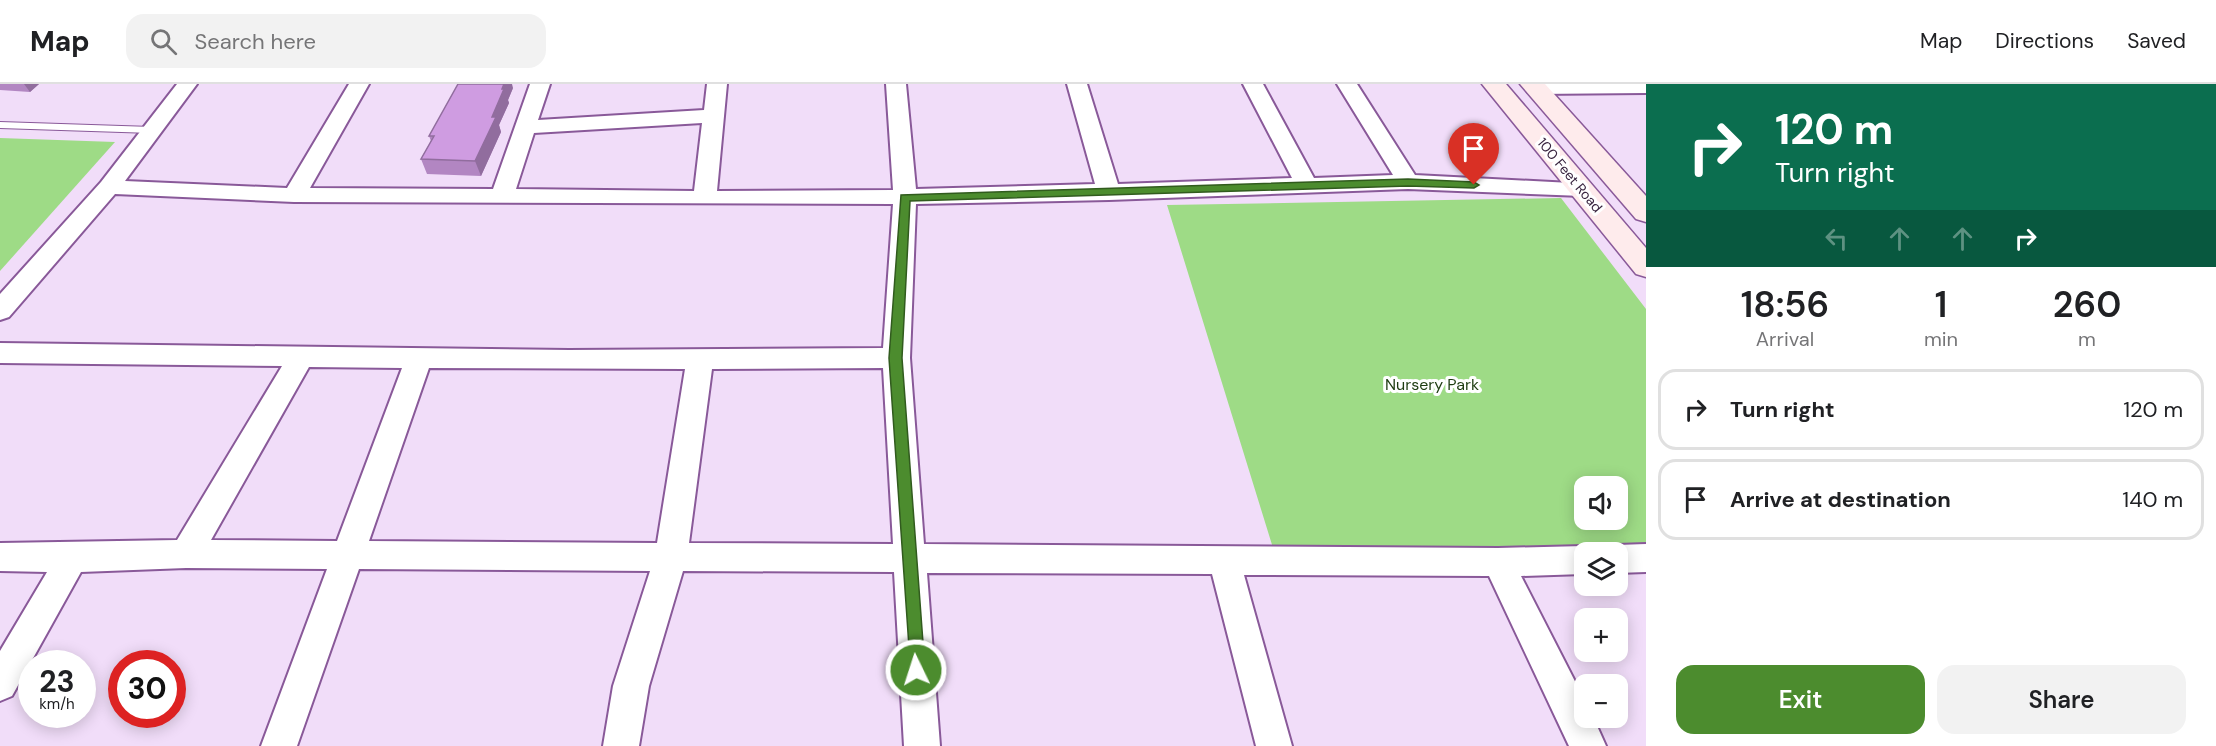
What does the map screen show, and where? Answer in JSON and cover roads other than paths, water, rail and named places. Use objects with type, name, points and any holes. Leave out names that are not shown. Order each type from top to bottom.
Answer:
[{"type":"main road","points":[[1495,86],[1534,86]]},
{"type":"main road","name":"100 Feet Road","points":[[1495,86],[1646,267]]},
{"type":"main road","name":"100 Feet Road","points":[[1534,86],[1646,213]]},
{"type":"street","points":[[0,311],[109,187],[187,84]]},
{"type":"street","points":[[294,195],[359,84]]},
{"type":"street","points":[[502,197],[540,84]]},
{"type":"street","points":[[705,198],[717,84]]},
{"type":"street","points":[[896,84],[905,197],[896,358],[922,746]]},
{"type":"street","points":[[1077,84],[1109,193]]},
{"type":"street","points":[[1253,84],[1307,185]]},
{"type":"street","points":[[1347,84],[1408,182]]},
{"type":"street","points":[[1534,86],[1646,87]]},
{"type":"street","points":[[524,127],[714,116]]},
{"type":"street","points":[[109,187],[294,195],[705,198],[1109,193],[1408,182],[1582,189]]},
{"type":"street","points":[[0,353],[419,358],[896,358]]},
{"type":"street","points":[[186,554],[302,356]]},
{"type":"street","points":[[279,746],[346,555],[419,358]]},
{"type":"street","points":[[621,746],[631,686],[671,557],[700,358]]},
{"type":"street","points":[[0,557],[72,558],[186,554],[1498,562],[1574,560]]},
{"type":"street","points":[[0,684],[72,558]]},
{"type":"street","points":[[1628,559],[1646,558]]},
{"type":"street","points":[[1224,560],[1274,746]]},
{"type":"street","points":[[1498,562],[1588,746]]},
{"type":"lane","points":[[0,124],[152,130]]},
{"type":"park label","name":"Nursery Park","points":[[1432,384]]}]
